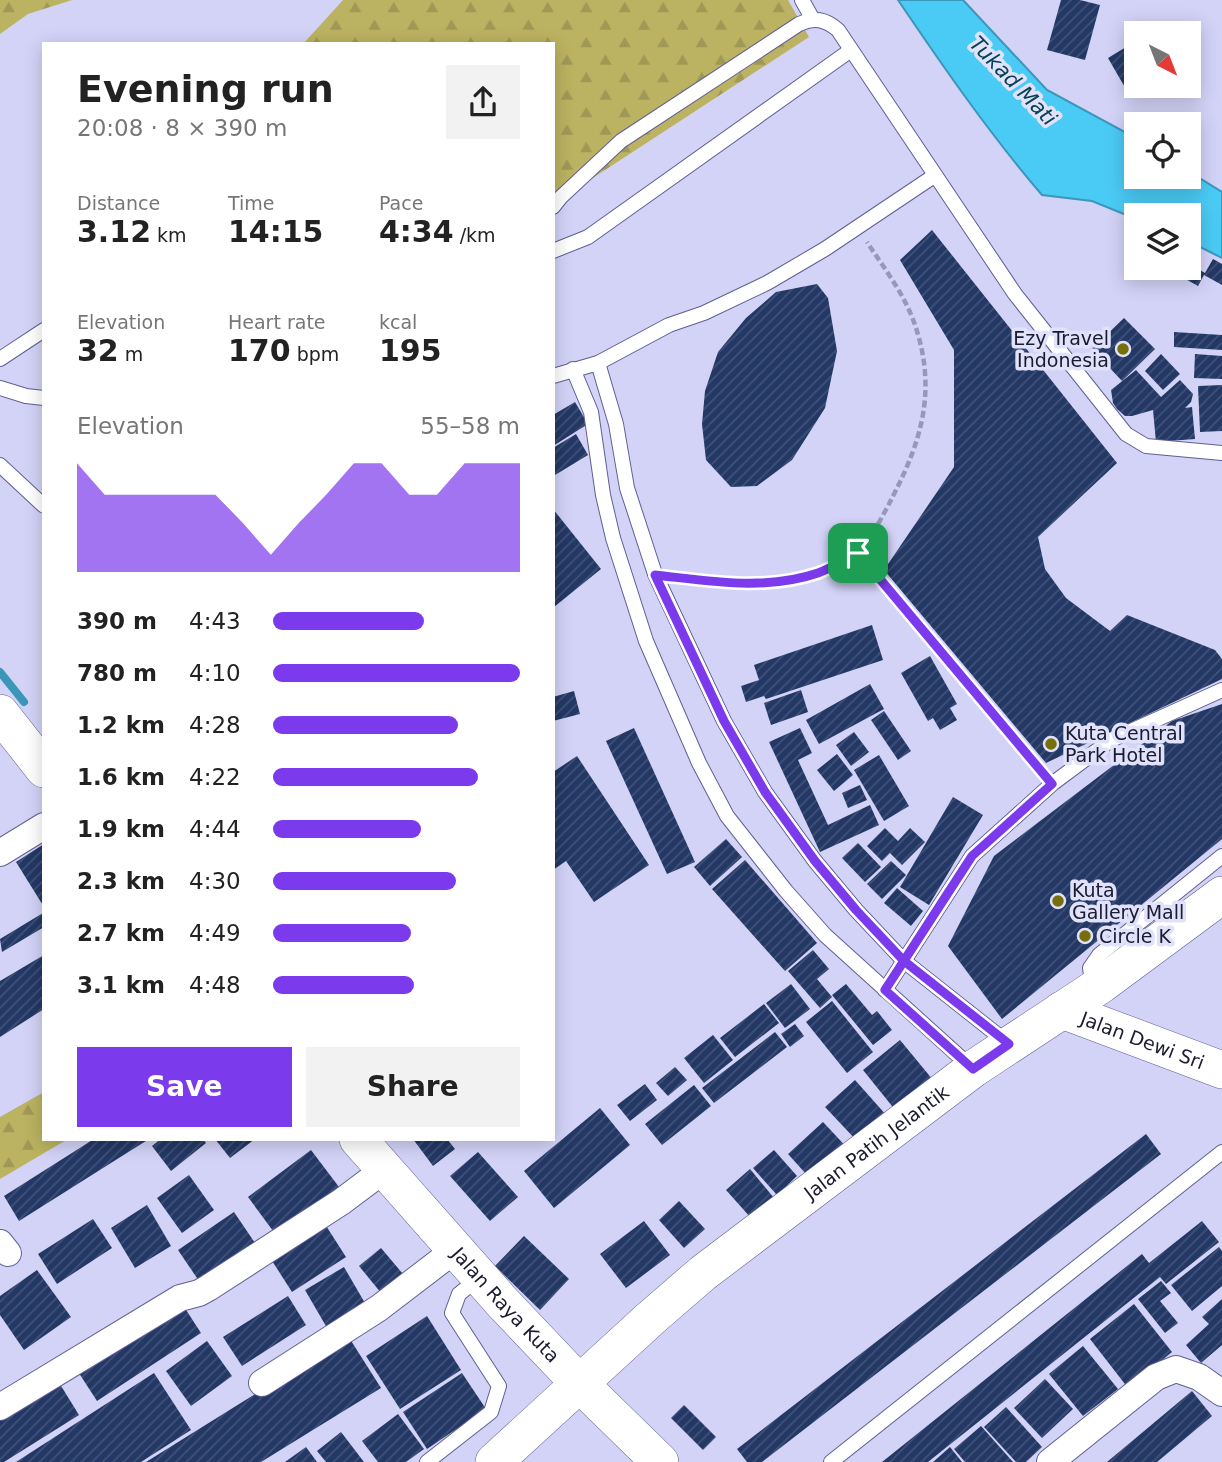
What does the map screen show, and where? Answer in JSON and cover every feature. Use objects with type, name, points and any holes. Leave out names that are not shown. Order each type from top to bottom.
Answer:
[{"type":"street","points":[[0,713],[42,766]]},
{"type":"street","points":[[0,853],[42,827]]},
{"type":"street","name":"Jalan Patih Jelantik","points":[[494,1462],[650,1318],[704,1273],[973,1069],[1097,986],[1222,895]]},
{"type":"street","points":[[1097,986],[1093,1010],[1102,1024]]},
{"type":"street","name":"Jalan Dewi Sri","points":[[1062,1010],[1222,1070]]},
{"type":"street","name":"Jalan Raya Kuta","points":[[360,1141],[480,1277],[580,1384],[660,1462]]},
{"type":"street","points":[[0,1407],[180,1298],[208,1288],[341,1202],[385,1169]]},
{"type":"street","points":[[262,1383],[379,1308],[456,1249]]},
{"type":"street","points":[[1049,1462],[1156,1377],[1176,1369],[1199,1377],[1222,1393]]},
{"type":"lane","points":[[802,0],[812,18]]},
{"type":"lane","points":[[555,204],[621,141],[799,24],[812,18],[828,21],[838,30],[1015,294],[1126,435],[1146,446],[1222,453]]},
{"type":"lane","points":[[555,250],[588,237],[851,50]]},
{"type":"lane","points":[[555,375],[598,363],[669,325],[704,313],[767,283],[934,176]]},
{"type":"lane","points":[[0,359],[42,331]]},
{"type":"lane","points":[[598,363],[616,424],[627,488],[655,575],[724,721],[765,792],[823,871],[904,961],[1009,1044]]},
{"type":"lane","points":[[573,369],[591,412],[612,538],[646,640],[703,772],[727,816],[786,891],[825,935],[973,1069]]},
{"type":"lane","points":[[0,388],[42,398]]},
{"type":"lane","points":[[0,465],[42,504]]},
{"type":"lane","points":[[885,990],[972,856],[1052,784],[1111,740],[1222,690]]},
{"type":"lane","points":[[1097,986],[1090,968],[1099,955],[1222,856]]},
{"type":"lane","points":[[831,1462],[1222,1152]]},
{"type":"lane","points":[[426,1462],[491,1412],[499,1387],[452,1313],[459,1294],[480,1277]]},
{"type":"path","points":[[655,575],[735,584],[782,582],[820,573],[858,553],[884,512],[908,467],[921,432],[926,397],[922,354],[915,324],[899,292],[857,227]]},
{"type":"path","points":[[858,553],[1052,784]]},
{"type":"green space","points":[[0,0],[72,0],[28,14],[0,34]]},
{"type":"green space","points":[[343,0],[788,0],[809,37],[555,203],[555,42],[305,42]]},
{"type":"green space","points":[[42,1093],[42,1141],[65,1141],[0,1179],[0,1117]]},
{"type":"water","name":"Tukad Mati","points":[[898,0],[963,0],[1047,90],[1124,132],[1124,189],[1201,189],[1201,179],[1222,192],[1222,258],[1201,248],[1201,203],[1124,203],[1124,214],[1092,201],[1042,195],[967,100]]},
{"type":"building","points":[[1061,0],[1080,0],[1100,5],[1085,60],[1047,50]]},
{"type":"building","points":[[1124,48],[1124,86],[1108,58]]},
{"type":"building","points":[[932,230],[1117,463],[1038,537],[1045,569],[1066,598],[1110,631],[1127,615],[1215,650],[1222,659],[1222,679],[1046,763],[884,570],[954,467],[954,350],[900,260]]},
{"type":"building","points":[[1213,259],[1222,264],[1222,285],[1204,275],[1198,286],[1187,280],[1201,280],[1201,271],[1205,273]]},
{"type":"building","points":[[817,284],[828,298],[837,351],[825,408],[792,460],[757,486],[731,487],[706,460],[702,424],[705,391],[718,352],[746,318],[776,292]]},
{"type":"building","name":"Ezy Travel Indonesia","points":[[1124,318],[1155,349],[1122,381],[1092,349]]},
{"type":"building","points":[[1174,332],[1222,335],[1222,350],[1174,347]]},
{"type":"building","points":[[1161,354],[1180,374],[1163,390],[1145,371]]},
{"type":"building","points":[[1195,354],[1222,356],[1222,379],[1194,378]]},
{"type":"building","points":[[1136,370],[1161,397],[1180,380],[1193,394],[1191,402],[1185,408],[1192,407],[1195,439],[1156,442],[1153,410],[1125,416],[1117,409],[1111,390]]},
{"type":"building","points":[[1222,385],[1222,431],[1200,432],[1198,386]]},
{"type":"building","points":[[575,402],[588,424],[555,445],[555,414]]},
{"type":"building","points":[[576,434],[588,455],[555,475],[555,447]]},
{"type":"building","points":[[555,512],[601,569],[555,606]]},
{"type":"building","points":[[872,625],[883,660],[766,699],[764,696],[746,702],[741,686],[759,680],[754,665]]},
{"type":"building","points":[[930,656],[957,704],[950,708],[957,720],[940,730],[933,718],[928,721],[901,673]]},
{"type":"building","points":[[870,684],[884,709],[819,744],[806,720]]},
{"type":"building","points":[[801,690],[808,712],[771,725],[764,703]]},
{"type":"building","points":[[574,691],[580,714],[555,720],[555,696]]},
{"type":"building","name":"Kuta Gallery Mall","points":[[1222,704],[1222,839],[1002,1019],[948,946],[994,856],[1172,721]]},
{"type":"building","points":[[884,711],[911,751],[898,760],[871,720]]},
{"type":"building","points":[[634,728],[695,862],[667,874],[606,741]]},
{"type":"building","points":[[800,728],[812,753],[798,760],[828,825],[870,805],[879,825],[820,852],[769,742]]},
{"type":"building","points":[[854,732],[869,752],[851,766],[836,745]]},
{"type":"building","points":[[837,754],[853,775],[834,791],[817,770]]},
{"type":"building","points":[[879,755],[909,806],[884,821],[854,770]]},
{"type":"building","points":[[577,756],[649,865],[594,902],[566,861],[555,869],[555,771]]},
{"type":"building","points":[[860,785],[867,800],[848,808],[842,793]]},
{"type":"building","points":[[953,797],[983,815],[929,905],[900,887]]},
{"type":"building","points":[[885,828],[898,841],[910,828],[925,842],[902,865],[890,853],[882,861],[867,846]]},
{"type":"building","points":[[726,839],[742,857],[710,886],[694,867]]},
{"type":"building","points":[[858,843],[881,867],[865,882],[842,858]]},
{"type":"building","points":[[42,845],[42,904],[16,862]]},
{"type":"building","points":[[745,860],[817,943],[785,971],[712,889]]},
{"type":"building","points":[[891,861],[906,875],[882,899],[867,884]]},
{"type":"building","points":[[897,888],[923,911],[911,926],[884,903]]},
{"type":"building","points":[[42,914],[42,928],[2,952],[0,939]]},
{"type":"building","points":[[813,950],[829,969],[817,979],[832,997],[820,1008],[788,971]]},
{"type":"building","points":[[42,956],[42,1010],[0,1037],[0,981]]},
{"type":"building","points":[[791,984],[810,1009],[785,1028],[766,1003]]},
{"type":"building","points":[[846,984],[872,1015],[877,1011],[892,1030],[873,1045],[832,995]]},
{"type":"building","points":[[832,1001],[873,1052],[847,1073],[806,1022]]},
{"type":"building","points":[[764,1004],[779,1023],[735,1057],[720,1038]]},
{"type":"building","points":[[795,1024],[804,1036],[790,1047],[781,1034]]},
{"type":"building","points":[[775,1032],[787,1047],[714,1103],[702,1088]]},
{"type":"building","points":[[713,1035],[733,1060],[704,1083],[684,1058]]},
{"type":"building","points":[[900,1040],[933,1080],[896,1111],[863,1070]]},
{"type":"building","points":[[675,1067],[687,1080],[668,1096],[656,1083]]},
{"type":"building","points":[[855,1080],[887,1116],[858,1142],[825,1107]]},
{"type":"building","points":[[645,1084],[657,1100],[630,1121],[617,1105]]},
{"type":"building","points":[[694,1085],[711,1106],[662,1145],[645,1124]]},
{"type":"building","points":[[600,1108],[630,1145],[554,1208],[524,1171]]},
{"type":"building","points":[[823,1122],[852,1153],[816,1185],[788,1154]]},
{"type":"building","points":[[1146,1134],[1161,1154],[762,1462],[747,1462],[737,1449]]},
{"type":"building","points":[[91,1141],[146,1141],[19,1221],[4,1196]]},
{"type":"building","points":[[158,1141],[206,1143],[171,1171],[152,1146]]},
{"type":"building","points":[[217,1141],[252,1141],[230,1158]]},
{"type":"building","points":[[414,1141],[449,1141],[455,1149],[433,1166]]},
{"type":"building","points":[[311,1150],[339,1187],[276,1235],[248,1197]]},
{"type":"building","points":[[774,1150],[797,1176],[777,1195],[753,1168]]},
{"type":"building","points":[[478,1152],[518,1197],[490,1221],[450,1176]]},
{"type":"building","points":[[750,1169],[774,1198],[751,1218],[726,1190]]},
{"type":"building","points":[[189,1175],[214,1210],[182,1233],[157,1198]]},
{"type":"building","points":[[679,1201],[705,1229],[684,1248],[659,1220]]},
{"type":"building","points":[[147,1205],[171,1246],[135,1268],[111,1228]]},
{"type":"building","points":[[234,1212],[255,1243],[199,1281],[178,1250]]},
{"type":"building","points":[[321,1218],[346,1257],[292,1292],[267,1253]]},
{"type":"building","points":[[93,1219],[112,1248],[57,1284],[38,1254]]},
{"type":"building","points":[[644,1221],[670,1255],[626,1288],[600,1254]]},
{"type":"building","points":[[1202,1221],[1219,1242],[1166,1284],[1160,1277],[928,1462],[882,1462],[1142,1254],[1149,1263]]},
{"type":"building","points":[[524,1236],[569,1279],[540,1310],[495,1266]]},
{"type":"building","points":[[1219,1247],[1222,1251],[1222,1286],[1192,1311],[1171,1285]]},
{"type":"building","points":[[381,1248],[408,1280],[386,1299],[359,1266]]},
{"type":"building","points":[[344,1267],[369,1310],[330,1333],[305,1290]]},
{"type":"building","points":[[37,1270],[71,1317],[24,1350],[0,1315],[0,1296]]},
{"type":"building","points":[[1161,1281],[1171,1293],[1160,1301],[1178,1323],[1165,1333],[1138,1299]]},
{"type":"building","points":[[288,1296],[306,1325],[242,1366],[223,1337]]},
{"type":"building","points":[[179,1299],[201,1333],[97,1401],[75,1367]]},
{"type":"building","points":[[1222,1299],[1222,1345],[1201,1363],[1186,1345],[1209,1324],[1202,1317]]},
{"type":"building","points":[[1134,1304],[1172,1352],[1128,1388],[1090,1339]]},
{"type":"building","points":[[427,1316],[461,1370],[400,1409],[366,1356]]},
{"type":"building","points":[[348,1336],[381,1388],[261,1462],[146,1462]]},
{"type":"building","points":[[207,1341],[232,1376],[191,1406],[166,1371]]},
{"type":"building","points":[[1083,1346],[1118,1389],[1083,1416],[1049,1374]]},
{"type":"building","points":[[154,1373],[191,1430],[141,1462],[16,1462]]},
{"type":"building","points":[[462,1373],[486,1409],[427,1449],[403,1412]]},
{"type":"building","points":[[1045,1379],[1073,1409],[1042,1438],[1014,1408]]},
{"type":"building","points":[[58,1381],[79,1415],[0,1462],[0,1417]]},
{"type":"building","points":[[1192,1391],[1212,1416],[1157,1462],[1107,1462]]},
{"type":"building","points":[[684,1405],[716,1437],[703,1450],[671,1418]]},
{"type":"building","points":[[1006,1407],[1042,1447],[1026,1462],[1016,1462],[984,1427]]},
{"type":"building","points":[[398,1414],[424,1449],[406,1462],[378,1462],[362,1441]]},
{"type":"building","points":[[981,1426],[1013,1462],[965,1462],[954,1449]]},
{"type":"building","points":[[341,1432],[364,1462],[326,1462],[317,1451]]},
{"type":"building","points":[[306,1447],[317,1462],[285,1462]]},
{"type":"building","points":[[950,1447],[962,1462],[933,1462]]},
{"type":"waterway","points":[[0,672],[24,702]]},
{"type":"place","name":"Ezy Travel Indonesia","points":[[1123,349]]},
{"type":"place","name":"Kuta Central Park Hotel","points":[[1051,744]]},
{"type":"place","name":"Kuta Gallery Mall","points":[[1058,901]]},
{"type":"place","name":"Circle K","points":[[1085,936]]},
{"type":"route","points":[[858,553],[820,573],[782,582],[735,584],[655,575],[698,660],[724,721],[765,792],[815,861],[904,961],[1009,1044],[973,1069],[885,990],[904,961],[972,856],[1052,784],[858,553]]}]
